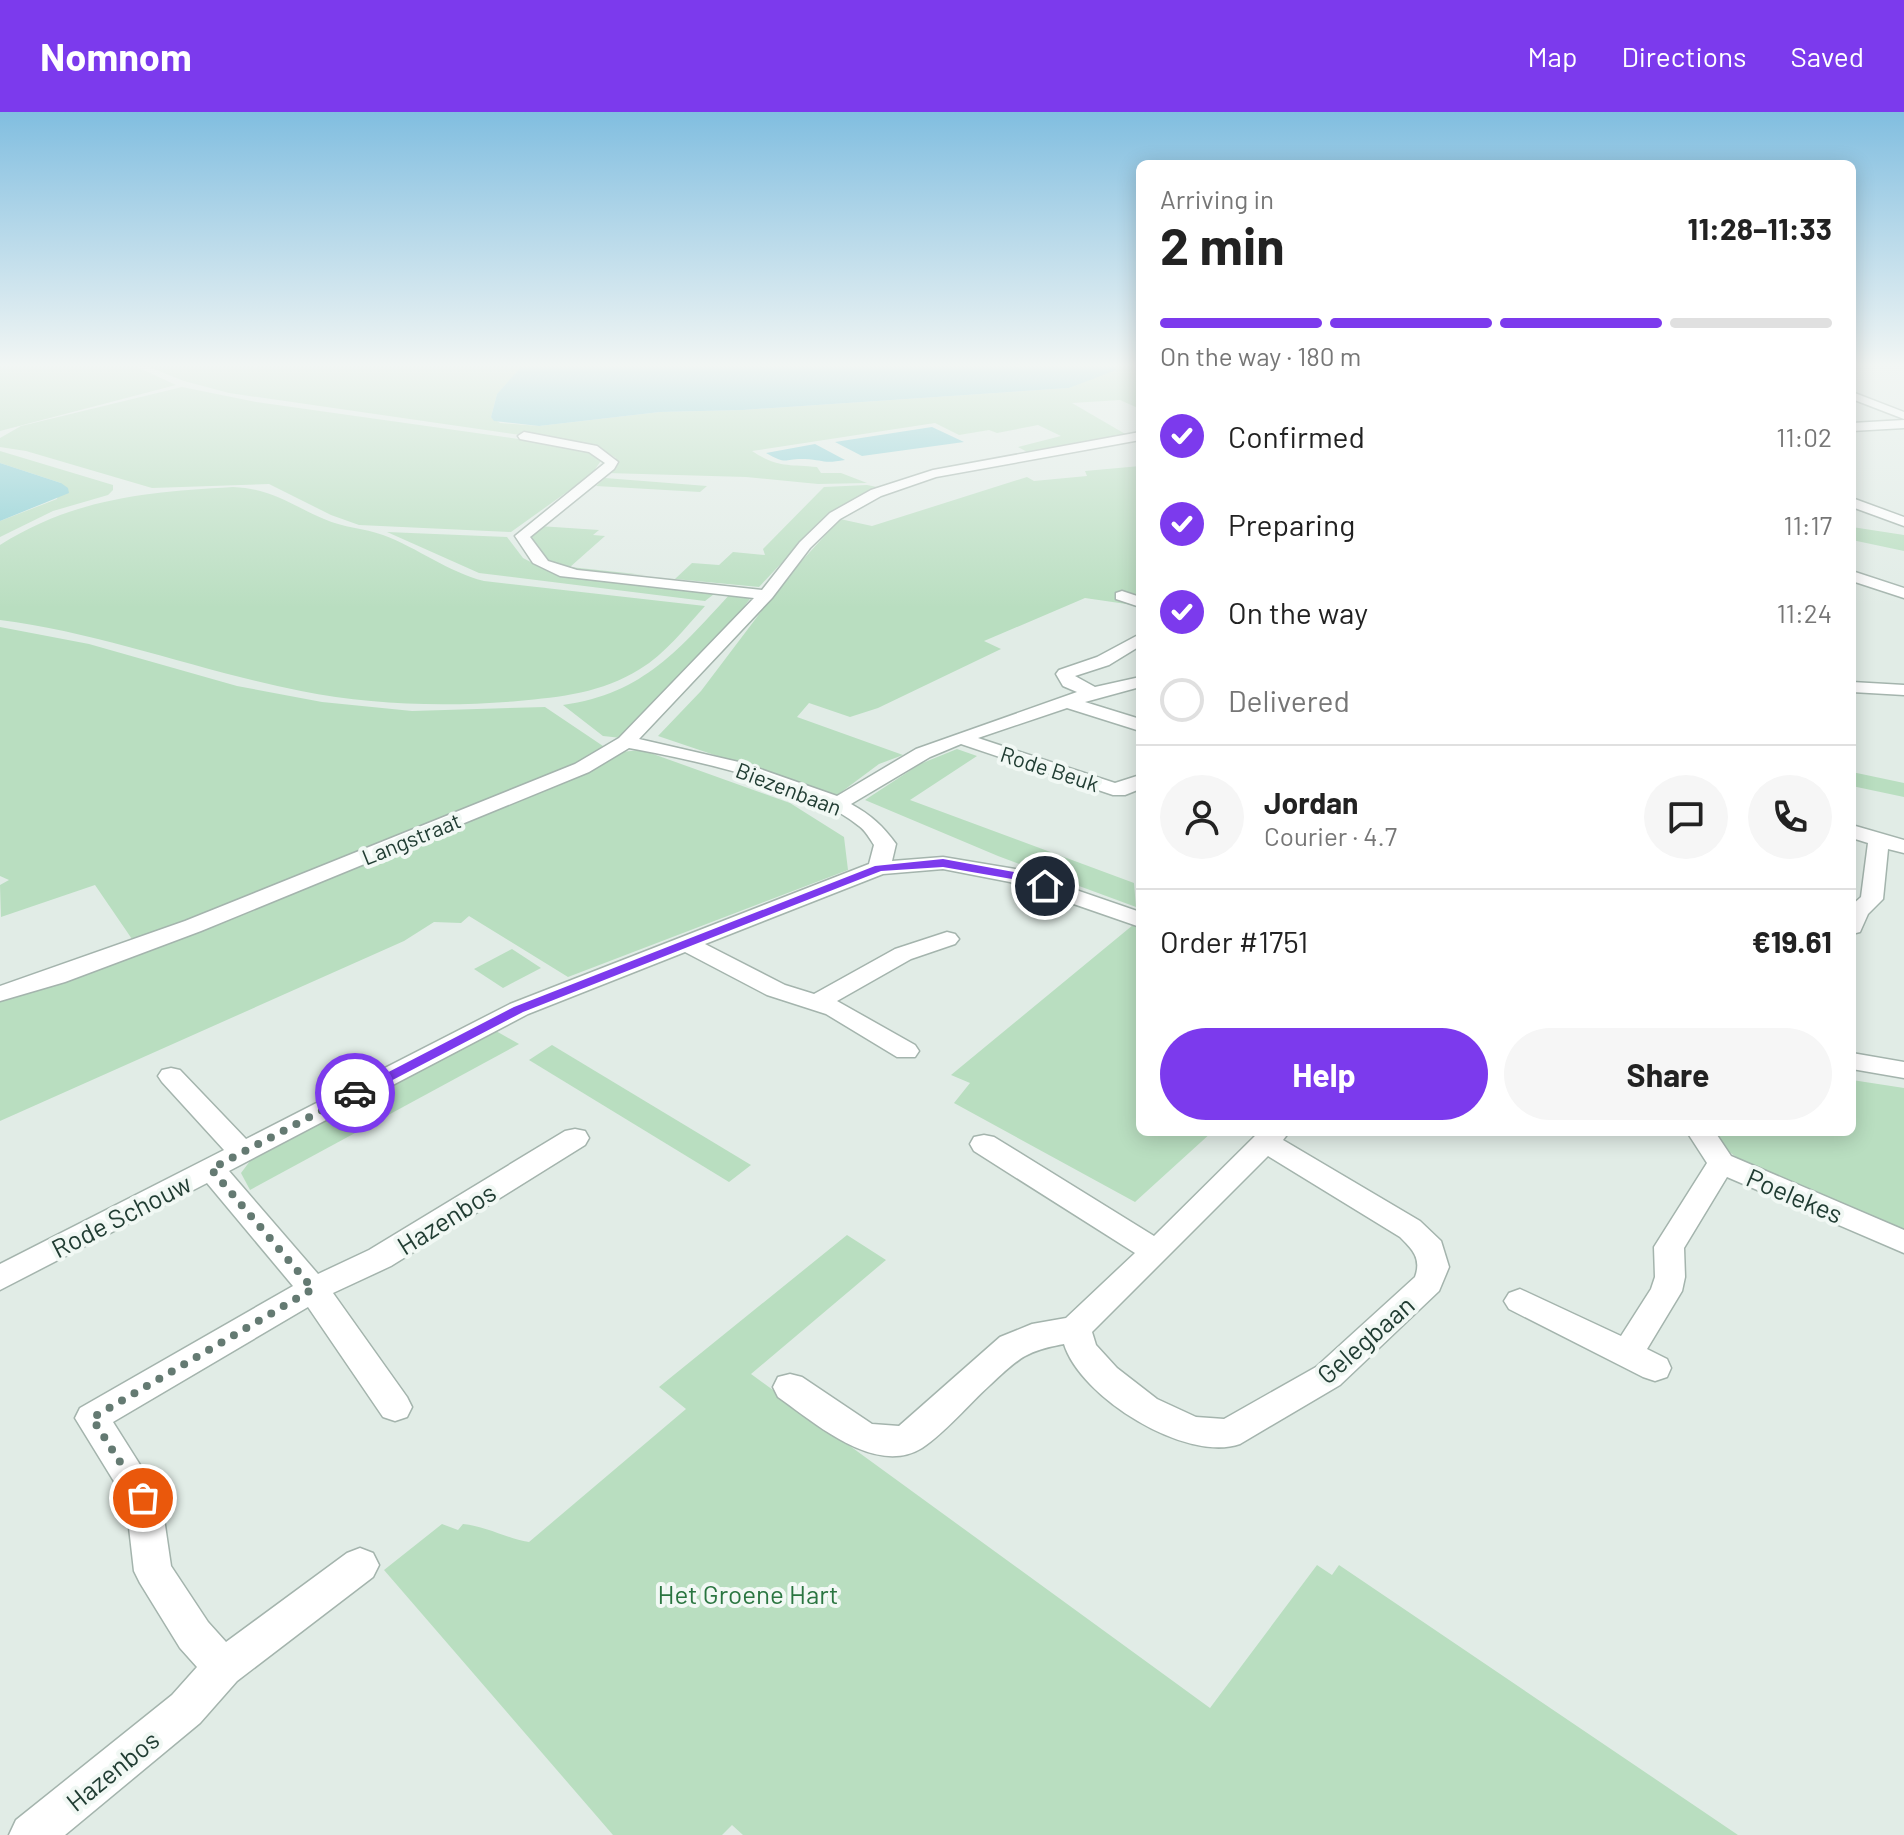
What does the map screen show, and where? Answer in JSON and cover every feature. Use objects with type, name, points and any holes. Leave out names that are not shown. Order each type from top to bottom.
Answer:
[{"type":"street","points":[[585,447],[593,449],[612,462],[522,536],[536,561],[550,569],[577,575],[766,595]]},
{"type":"street","name":"Langstraat","points":[[0,994],[56,977],[346,865],[582,768],[626,742],[766,595],[805,545],[835,516],[902,482],[1076,447]]},
{"type":"street","points":[[1856,504],[1904,522]]},
{"type":"street","points":[[1856,577],[1904,593]]},
{"type":"street","points":[[1122,596],[1136,601]]},
{"type":"street","points":[[1093,693],[1069,682],[1065,674],[1103,661],[1136,641]]},
{"type":"street","name":"Rode Beuk","points":[[839,803],[923,753],[960,738],[1093,693],[1136,683]]},
{"type":"street","points":[[1856,687],[1904,690]]},
{"type":"street","points":[[1068,702],[1136,724]]},
{"type":"street","name":"Rode Beuk","points":[[960,738],[1113,789],[1125,789],[1136,783]]},
{"type":"street","name":"Biezenbaan","points":[[626,742],[669,748],[773,778],[839,803],[874,829],[883,859]]},
{"type":"street","points":[[1856,832],[1904,847]]},
{"type":"street","points":[[1856,916],[1872,899],[1879,839]]},
{"type":"street","points":[[883,859],[915,864],[943,863],[1015,876],[1136,919]]},
{"type":"street","name":"Rode Schouw","points":[[0,1278],[484,1026],[883,859]]},
{"type":"street","points":[[818,1002],[903,954],[947,939]]},
{"type":"street","points":[[685,943],[776,990],[818,1002],[906,1051]]},
{"type":"street","points":[[1856,1062],[1904,1070]]},
{"type":"street","points":[[171,1076],[242,1152]]},
{"type":"street","name":"Poelekes","points":[[1704,1136],[1721,1163],[1904,1242]]},
{"type":"street","name":"Gelegbaan","points":[[1270,1137],[1410,1229],[1430,1249],[1434,1267],[1428,1283],[1328,1376],[1228,1434],[1192,1431],[1145,1409],[1105,1377],[1082,1351],[1075,1329],[1270,1137]]},
{"type":"street","name":"Hazenbos","points":[[223,1668],[194,1635],[153,1571],[143,1498],[92,1418],[313,1289],[380,1258],[575,1138]]},
{"type":"street","points":[[984,1144],[1155,1251]]},
{"type":"street","points":[[1520,1301],[1641,1361],[1670,1277],[1669,1247],[1721,1163]]},
{"type":"street","points":[[211,1169],[313,1289],[395,1407]]},
{"type":"street","points":[[790,1387],[867,1438],[896,1443],[909,1438],[1011,1346],[1032,1337],[1075,1329]]},
{"type":"street","name":"Hazenbos","points":[[31,1835],[186,1709],[223,1668],[360,1565]]},
{"type":"green space","points":[[3,447],[574,447],[594,453],[602,459],[592,474],[511,532],[359,525],[331,515],[269,484],[152,488],[26,451]]},
{"type":"green space","points":[[598,447],[775,447],[752,451],[776,463],[817,467],[821,473],[841,473],[867,483],[818,484],[746,477],[607,473],[616,458]]},
{"type":"green space","points":[[1019,447],[1059,447],[1029,453]]},
{"type":"green space","points":[[0,451],[113,485],[113,490],[108,495],[53,511],[0,537],[0,521],[57,499],[61,483],[0,463]]},
{"type":"green space","points":[[1136,466],[1136,605],[1085,598],[984,641],[1001,649],[878,708],[850,717],[809,703],[797,717],[903,755],[879,764],[836,796],[658,736],[701,691],[788,576],[840,519],[872,526],[1027,477],[1034,481],[1087,476],[1085,471]]},
{"type":"green space","points":[[605,478],[707,486],[700,492],[596,486]]},
{"type":"green space","points":[[233,487],[270,494],[331,522],[383,535],[458,572],[484,581],[705,606],[658,656],[611,684],[550,698],[464,704],[409,704],[327,696],[263,683],[76,634],[0,620],[0,545],[28,529],[84,507],[112,500]]},
{"type":"green space","points":[[824,487],[877,487],[823,519],[759,587],[675,579],[692,563],[719,565],[733,552],[765,555],[763,549]]},
{"type":"green space","points":[[539,526],[599,530],[593,535],[605,536],[570,567],[645,575],[573,570],[540,559],[529,541]]},
{"type":"green space","points":[[1856,528],[1904,535],[1904,551],[1856,541]]},
{"type":"green space","points":[[387,532],[507,537],[523,558],[550,572],[718,591],[705,601],[479,573]]},
{"type":"green space","points":[[733,591],[753,595],[699,665],[631,739],[603,736],[563,705],[616,691],[638,679],[677,649]]},
{"type":"green space","points":[[0,627],[89,644],[237,686],[322,702],[412,711],[545,707],[603,746],[602,752],[577,765],[134,942],[95,885],[1,917],[0,885],[9,880],[0,876]]},
{"type":"green space","points":[[957,749],[977,756],[910,800],[1134,883],[1136,907],[998,856],[865,800],[920,764]]},
{"type":"green space","points":[[642,750],[790,803],[844,837],[848,870],[568,977],[469,916],[461,923],[434,922],[404,941],[0,1121],[0,999],[620,752]]},
{"type":"green space","points":[[1856,773],[1904,783],[1904,797],[1856,787]]},
{"type":"green space","points":[[1133,925],[1136,926],[1136,1136],[1208,1136],[1135,1202],[954,1103],[970,1083],[951,1075]]},
{"type":"green space","points":[[512,949],[541,968],[503,988],[474,969]]},
{"type":"green space","points":[[496,1031],[519,1044],[250,1190],[241,1173],[250,1161]]},
{"type":"green space","points":[[552,1045],[751,1165],[729,1182],[529,1060]]},
{"type":"green space","points":[[1856,1081],[1904,1088],[1904,1233],[1771,1177],[1724,1148],[1712,1136],[1856,1136]]},
{"type":"green space","name":"Het Groene Hart","points":[[847,1235],[886,1260],[751,1374],[1210,1708],[1317,1565],[1332,1575],[1339,1565],[1738,1835],[743,1835],[732,1825],[722,1835],[613,1835],[384,1570],[442,1524],[458,1530],[463,1524],[471,1525],[529,1542],[686,1409],[659,1387]]},
{"type":"water","points":[[796,447],[821,447],[845,460],[783,460],[766,453]]},
{"type":"water","points":[[845,447],[925,447],[862,456]]},
{"type":"water","points":[[0,463],[61,483],[69,493],[0,521]]},
{"type":"way so far","points":[[143,1498],[92,1418],[313,1289],[211,1169],[355,1093]]},
{"type":"route","points":[[355,1093],[519,1009],[879,868],[943,863],[1015,876],[1045,886]]}]
